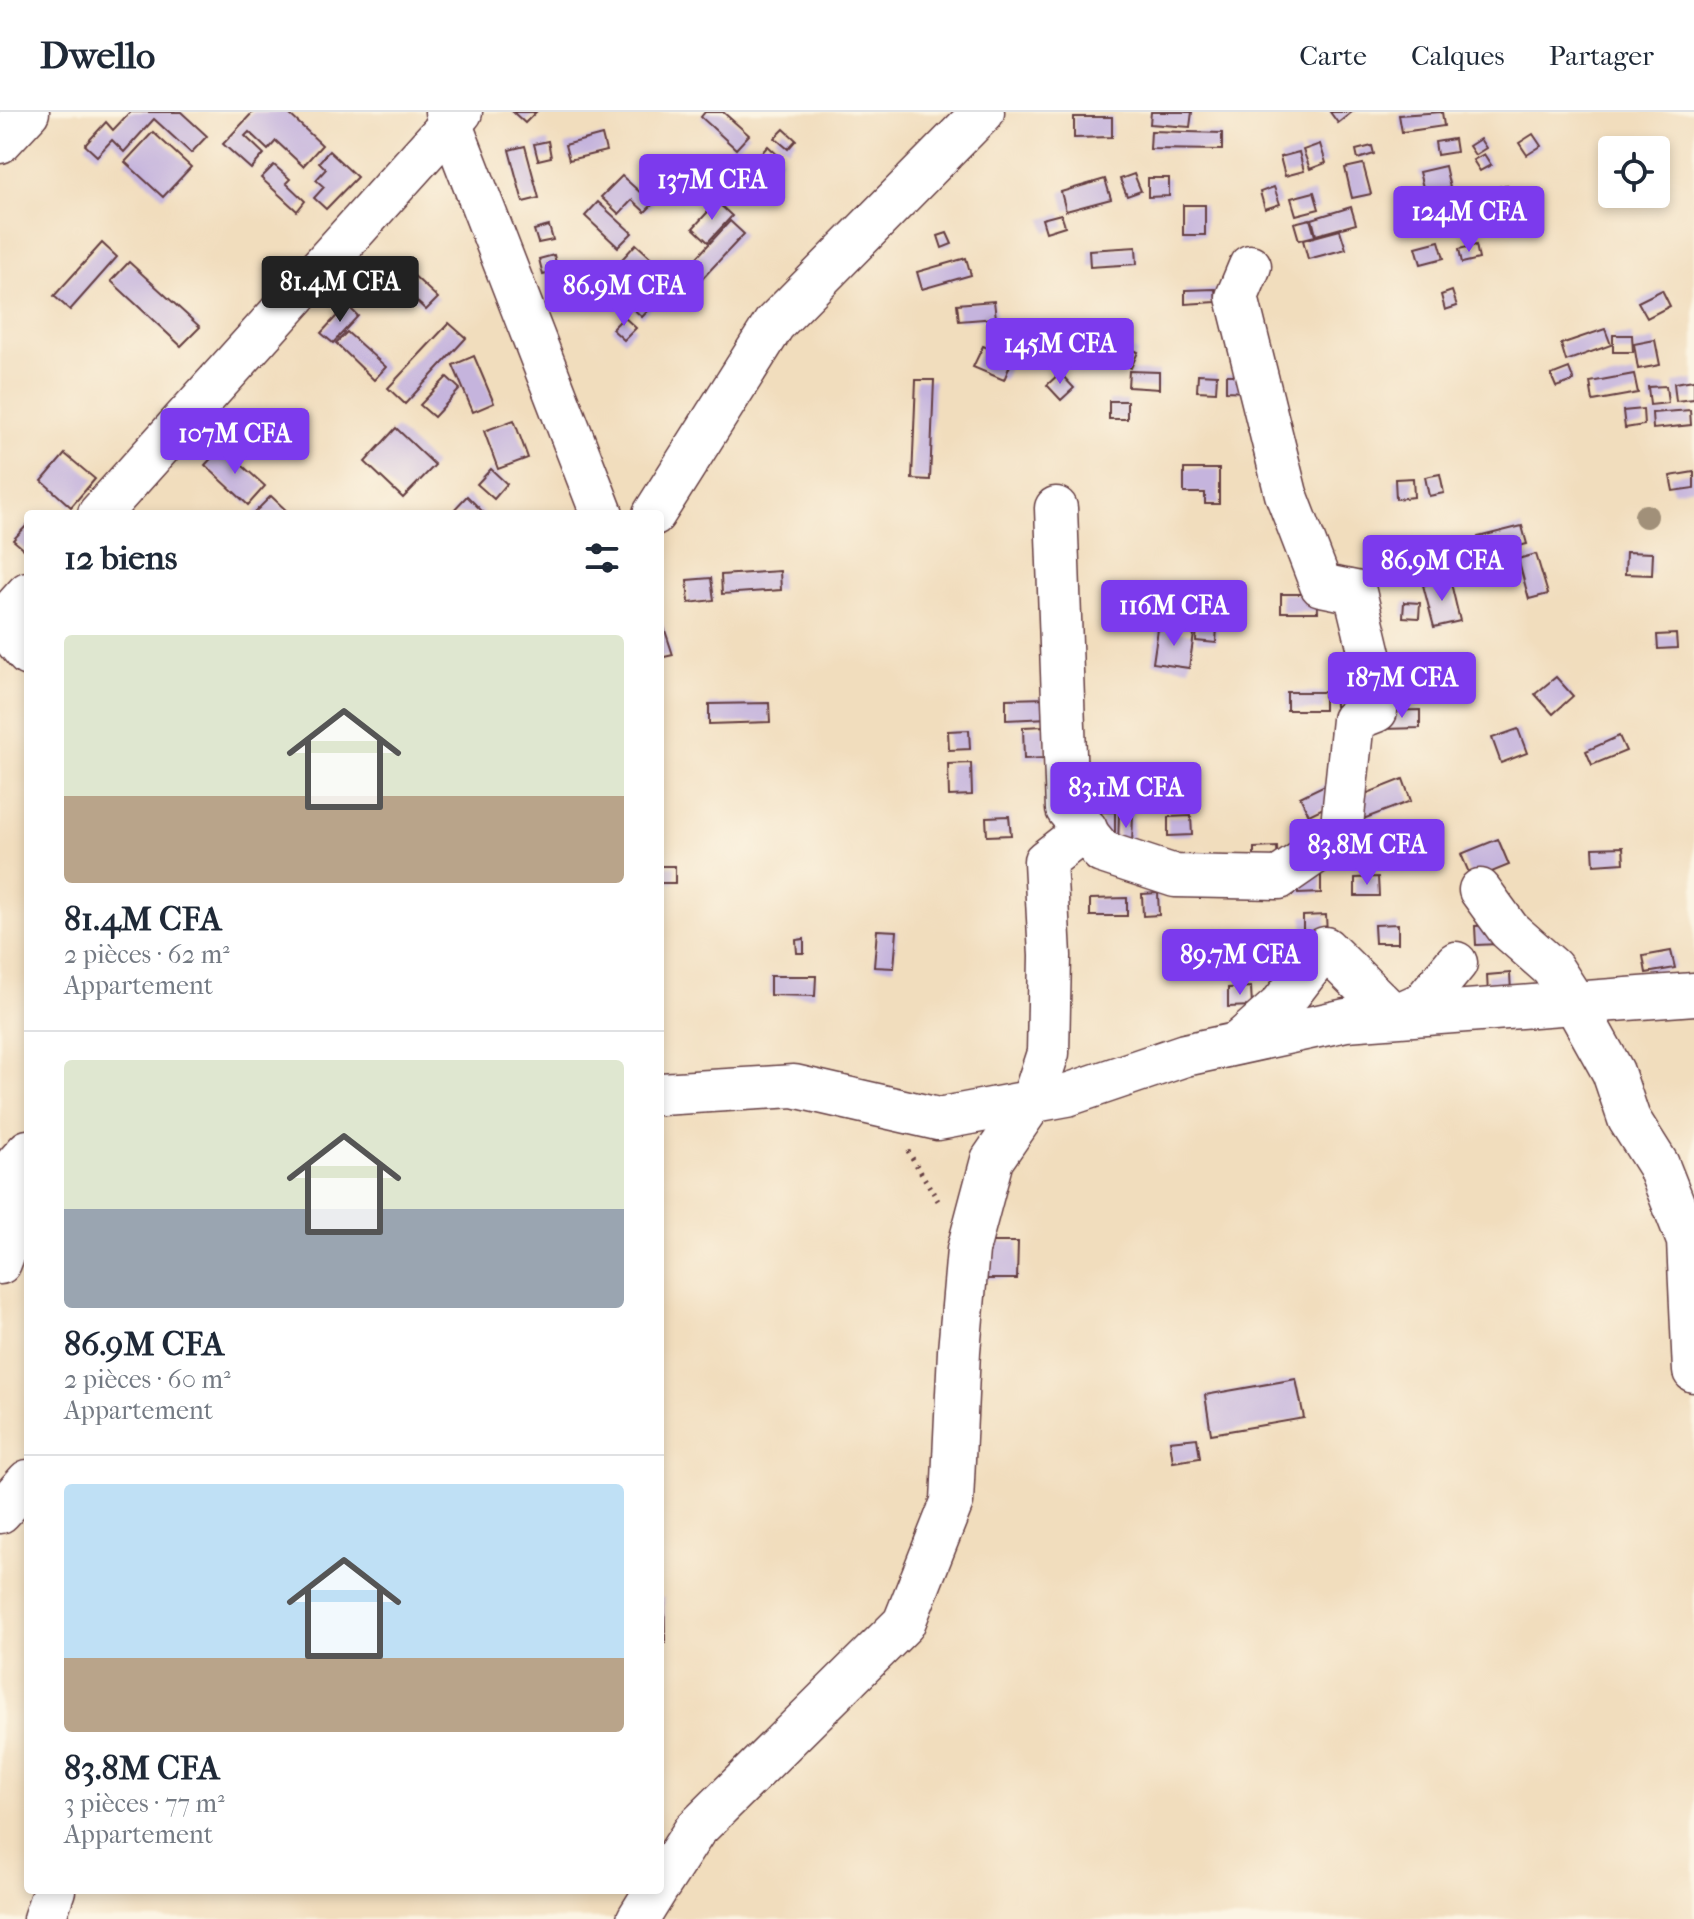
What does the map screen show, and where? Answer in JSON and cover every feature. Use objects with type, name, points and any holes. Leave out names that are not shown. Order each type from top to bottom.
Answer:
[{"type":"street","points":[[0,142],[28,112]]},
{"type":"street","points":[[657,510],[774,324],[983,112]]},
{"type":"street","points":[[103,510],[452,116],[600,510]]},
{"type":"street","points":[[1056,508],[1067,809],[1102,852],[1175,876],[1279,878],[1341,835],[1353,720],[1376,711],[1376,679],[1355,592],[1321,585],[1286,494],[1237,297],[1250,266]]},
{"type":"street","points":[[10,612],[24,645]]},
{"type":"street","points":[[664,1878],[695,1830],[904,1623],[952,1502],[959,1351],[968,1250],[992,1160],[1032,1102],[1048,1053],[1050,956],[1045,861],[1086,829]]},
{"type":"street","points":[[1480,890],[1509,930],[1552,968],[1613,1072],[1629,1119],[1658,1165],[1688,1241],[1694,1371]]},
{"type":"street","points":[[1237,1043],[1281,1005],[1325,948],[1394,1016]]},
{"type":"street","points":[[1394,1016],[1423,1003],[1456,963]]},
{"type":"street","points":[[664,1094],[794,1086],[938,1119],[1067,1095],[1185,1055],[1346,1020],[1694,994]]},
{"type":"street","points":[[0,1183],[24,1156]]},
{"type":"street","points":[[0,1263],[24,1199]]},
{"type":"street","points":[[0,1512],[24,1485]]},
{"type":"street","points":[[44,1919],[53,1894]]},
{"type":"street","points":[[638,1919],[654,1894]]},
{"type":"path","points":[[870,1104],[903,1143],[968,1250]]},
{"type":"building","points":[[130,112],[181,112],[207,136],[191,153],[154,119],[124,152],[112,140],[97,156],[85,145],[106,122],[113,130]]},
{"type":"building","points":[[253,112],[287,112],[322,145],[303,166],[276,141],[268,150],[249,132],[245,136],[264,154],[251,169],[223,144]]},
{"type":"building","points":[[513,112],[536,112],[525,123]]},
{"type":"building","points":[[705,112],[723,112],[749,135],[736,149],[701,117]]},
{"type":"building","points":[[1151,112],[1192,112],[1190,127],[1150,124]]},
{"type":"building","points":[[1330,112],[1352,112],[1338,123]]},
{"type":"building","points":[[1442,112],[1444,126],[1402,132],[1399,115]]},
{"type":"building","points":[[1074,117],[1112,117],[1112,137],[1074,138]]},
{"type":"building","points":[[784,129],[796,140],[788,149],[775,138]]},
{"type":"building","points":[[1151,131],[1222,133],[1222,150],[1150,149]]},
{"type":"building","points":[[153,132],[191,167],[163,197],[125,162]]},
{"type":"building","points":[[1533,134],[1541,146],[1527,155],[1519,143]]},
{"type":"building","points":[[602,135],[606,151],[569,160],[565,145]]},
{"type":"building","points":[[1454,139],[1456,152],[1437,155],[1435,142]]},
{"type":"building","points":[[1480,139],[1486,148],[1475,155],[1469,146]]},
{"type":"building","points":[[548,141],[551,157],[538,160],[534,144]]},
{"type":"building","points":[[1320,144],[1326,163],[1310,169],[1303,150]]},
{"type":"building","points":[[525,146],[539,198],[523,202],[509,150]]},
{"type":"building","points":[[768,146],[782,159],[757,186],[743,173]]},
{"type":"building","points":[[1372,146],[1374,154],[1358,159],[1356,150]]},
{"type":"building","points":[[329,151],[357,177],[326,209],[314,198],[324,187],[316,180],[326,169],[319,162]]},
{"type":"building","points":[[1299,152],[1304,171],[1285,176],[1280,157]]},
{"type":"building","points":[[1484,154],[1491,165],[1480,171],[1473,160]]},
{"type":"building","points":[[1363,164],[1371,194],[1352,198],[1345,168]]},
{"type":"building","points":[[274,165],[290,179],[286,183],[305,201],[297,211],[261,178]]},
{"type":"building","points":[[1445,166],[1450,188],[1425,195],[1419,172]]},
{"type":"building","points":[[1134,174],[1141,191],[1127,196],[1120,179]]},
{"type":"building","points":[[622,176],[653,204],[645,212],[632,200],[619,214],[601,197]]},
{"type":"building","points":[[1148,178],[1169,178],[1169,196],[1148,197]]},
{"type":"building","points":[[1105,179],[1111,199],[1066,211],[1061,192]]},
{"type":"building","points":[[1507,185],[1510,199],[1498,202],[1494,188]]},
{"type":"building","points":[[1274,187],[1280,204],[1265,209],[1260,192]]},
{"type":"building","points":[[1493,190],[1497,202],[1475,208],[1471,195]]},
{"type":"building","points":[[1314,192],[1319,209],[1296,215],[1291,198]]},
{"type":"building","points":[[1469,196],[1473,210],[1437,219],[1434,205]]},
{"type":"building","points":[[598,202],[632,233],[618,247],[585,216]]},
{"type":"building","points":[[717,202],[732,216],[708,242],[693,228]]},
{"type":"building","points":[[1183,205],[1205,205],[1205,235],[1183,235]]},
{"type":"building","points":[[1351,207],[1356,224],[1316,235],[1312,219]]},
{"type":"building","points":[[1061,214],[1065,226],[1046,232],[1042,219]]},
{"type":"building","points":[[1310,219],[1315,236],[1299,240],[1294,223]]},
{"type":"building","points":[[730,221],[744,234],[701,280],[688,267]]},
{"type":"building","points":[[549,226],[553,240],[538,243],[534,230]]},
{"type":"building","points":[[1340,230],[1346,249],[1308,259],[1303,240]]},
{"type":"building","points":[[947,233],[952,244],[942,248],[938,236]]},
{"type":"building","points":[[1439,241],[1444,258],[1421,264],[1416,247]]},
{"type":"building","points":[[102,243],[117,257],[70,310],[54,296]]},
{"type":"building","points":[[636,244],[659,265],[634,291],[612,270]]},
{"type":"building","points":[[1476,245],[1479,259],[1462,263],[1459,249]]},
{"type":"building","points":[[1136,247],[1137,264],[1090,267],[1089,250]]},
{"type":"building","points":[[554,255],[558,271],[543,275],[539,259]]},
{"type":"building","points":[[966,258],[971,275],[922,289],[917,272]]},
{"type":"building","points":[[129,262],[200,327],[181,346],[111,281]]},
{"type":"building","points":[[668,265],[680,277],[642,317],[629,305]]},
{"type":"building","points":[[411,273],[438,298],[426,310],[399,285]]},
{"type":"building","points":[[1215,289],[1216,302],[1185,304],[1185,290]]},
{"type":"building","points":[[1662,290],[1670,306],[1647,318],[1638,302]]},
{"type":"building","points":[[1452,291],[1457,306],[1445,310],[1441,295]]},
{"type":"building","points":[[994,301],[996,318],[959,321],[957,304]]},
{"type":"building","points":[[347,305],[358,316],[333,343],[321,333]]},
{"type":"building","points":[[624,317],[636,328],[624,340],[612,329]]},
{"type":"building","points":[[449,323],[466,338],[405,404],[388,388]]},
{"type":"building","points":[[1605,329],[1611,345],[1566,361],[1561,344]]},
{"type":"building","points":[[347,332],[386,367],[374,380],[336,343]]},
{"type":"building","points":[[1613,335],[1632,335],[1633,352],[1613,352]]},
{"type":"building","points":[[1110,339],[1138,352],[1131,368],[1103,355]]},
{"type":"building","points":[[1655,340],[1660,365],[1638,369],[1634,344]]},
{"type":"building","points":[[983,346],[1013,358],[1004,380],[973,367]]},
{"type":"building","points":[[474,356],[494,403],[473,412],[453,365]]},
{"type":"building","points":[[1569,368],[1574,381],[1556,387],[1551,375]]},
{"type":"building","points":[[1129,371],[1159,372],[1159,389],[1128,387]]},
{"type":"building","points":[[1060,373],[1074,388],[1061,400],[1047,385]]},
{"type":"building","points":[[1198,374],[1217,375],[1216,392],[1197,391]]},
{"type":"building","points":[[1634,374],[1638,393],[1593,401],[1590,382]]},
{"type":"building","points":[[1226,375],[1247,375],[1247,392],[1226,391]]},
{"type":"building","points":[[447,377],[460,389],[434,417],[420,405]]},
{"type":"building","points":[[916,380],[934,380],[930,480],[912,479]]},
{"type":"building","points":[[1694,380],[1694,399],[1676,401],[1674,383]]},
{"type":"building","points":[[1666,386],[1668,403],[1650,405],[1648,387]]},
{"type":"building","points":[[1109,401],[1127,401],[1127,419],[1109,419]]},
{"type":"building","points":[[1643,409],[1644,425],[1625,428],[1623,411]]},
{"type":"building","points":[[1690,410],[1691,425],[1653,429],[1652,413]]},
{"type":"building","points":[[514,420],[528,458],[498,469],[484,431]]},
{"type":"building","points":[[396,428],[435,465],[403,498],[365,462]]},
{"type":"building","points":[[222,447],[265,486],[248,505],[205,465]]},
{"type":"building","points":[[65,454],[95,479],[71,507],[42,481]]},
{"type":"building","points":[[491,469],[507,484],[494,499],[477,484]]},
{"type":"building","points":[[1184,469],[1219,469],[1219,504],[1205,504],[1205,493],[1184,493]]},
{"type":"building","points":[[1694,472],[1694,488],[1673,491],[1670,476]]},
{"type":"building","points":[[1440,474],[1444,493],[1429,496],[1425,477]]},
{"type":"building","points":[[1413,478],[1414,497],[1396,499],[1395,479]]},
{"type":"building","points":[[271,496],[286,510],[257,510]]},
{"type":"building","points":[[467,496],[481,510],[454,510]]},
{"type":"building","points":[[1522,526],[1527,544],[1482,555],[1478,537]]},
{"type":"building","points":[[24,528],[24,549],[13,540]]},
{"type":"building","points":[[1626,552],[1653,553],[1652,575],[1625,574]]},
{"type":"building","points":[[1536,554],[1548,594],[1529,599],[1518,559]]},
{"type":"building","points":[[780,571],[781,590],[722,594],[721,575]]},
{"type":"building","points":[[711,578],[714,600],[689,603],[687,580]]},
{"type":"building","points":[[1450,579],[1460,621],[1434,627],[1423,585]]},
{"type":"building","points":[[1281,594],[1317,594],[1318,612],[1281,612]]},
{"type":"building","points":[[1404,602],[1420,603],[1419,618],[1403,617]]},
{"type":"building","points":[[1198,609],[1218,610],[1216,643],[1196,641]]},
{"type":"building","points":[[664,627],[673,655],[664,657]]},
{"type":"building","points":[[1158,629],[1194,634],[1189,668],[1153,663]]},
{"type":"building","points":[[1676,634],[1677,648],[1658,649],[1657,635]]},
{"type":"building","points":[[1556,677],[1573,696],[1553,714],[1535,694]]},
{"type":"building","points":[[1334,688],[1371,688],[1372,706],[1335,706]]},
{"type":"building","points":[[1287,692],[1324,692],[1324,710],[1287,710]]},
{"type":"building","points":[[1047,698],[1048,718],[1006,720],[1006,699]]},
{"type":"building","points":[[769,703],[770,722],[709,724],[709,704]]},
{"type":"building","points":[[1420,710],[1420,728],[1383,729],[1383,711]]},
{"type":"building","points":[[1044,726],[1046,758],[1024,759],[1023,727]]},
{"type":"building","points":[[1518,729],[1527,753],[1501,763],[1492,738]]},
{"type":"building","points":[[969,730],[970,749],[949,750],[948,731]]},
{"type":"building","points":[[1619,736],[1626,751],[1592,765],[1586,751]]},
{"type":"building","points":[[971,763],[972,795],[949,796],[948,764]]},
{"type":"building","points":[[1403,779],[1411,801],[1358,821],[1350,800]]},
{"type":"building","points":[[1331,782],[1340,800],[1309,815],[1300,797]]},
{"type":"building","points":[[1101,812],[1115,812],[1115,847],[1101,846]]},
{"type":"building","points":[[1119,812],[1133,812],[1132,847],[1118,847]]},
{"type":"building","points":[[1009,816],[1011,835],[987,836],[986,817]]},
{"type":"building","points":[[1191,816],[1192,835],[1168,836],[1168,817]]},
{"type":"building","points":[[1498,839],[1509,865],[1472,880],[1461,854]]},
{"type":"building","points":[[1277,847],[1278,866],[1254,867],[1254,848]]},
{"type":"building","points":[[1623,847],[1624,863],[1594,865],[1593,848]]},
{"type":"building","points":[[664,866],[675,866],[675,883],[664,883]]},
{"type":"building","points":[[1321,874],[1321,893],[1298,894],[1297,875]]},
{"type":"building","points":[[1378,877],[1379,896],[1355,896],[1355,878]]},
{"type":"building","points":[[1158,893],[1159,915],[1143,916],[1142,894]]},
{"type":"building","points":[[1127,898],[1127,916],[1090,916],[1090,899]]},
{"type":"building","points":[[1326,915],[1327,934],[1303,935],[1303,916]]},
{"type":"building","points":[[1398,924],[1398,943],[1375,943],[1374,925]]},
{"type":"building","points":[[1498,925],[1499,944],[1476,945],[1475,926]]},
{"type":"building","points":[[877,930],[897,931],[894,968],[874,967]]},
{"type":"building","points":[[804,939],[804,953],[797,953],[796,940]]},
{"type":"building","points":[[1671,951],[1675,968],[1646,973],[1643,956]]},
{"type":"building","points":[[1510,973],[1511,992],[1488,994],[1487,975]]},
{"type":"building","points":[[770,976],[816,976],[815,996],[770,995]]},
{"type":"building","points":[[1251,987],[1252,1006],[1228,1007],[1228,988]]},
{"type":"building","points":[[983,1242],[1018,1242],[1017,1279],[982,1279]]},
{"type":"building","points":[[1296,1379],[1304,1418],[1211,1434],[1205,1395]]},
{"type":"building","points":[[1197,1438],[1200,1458],[1173,1462],[1170,1441]]}]
